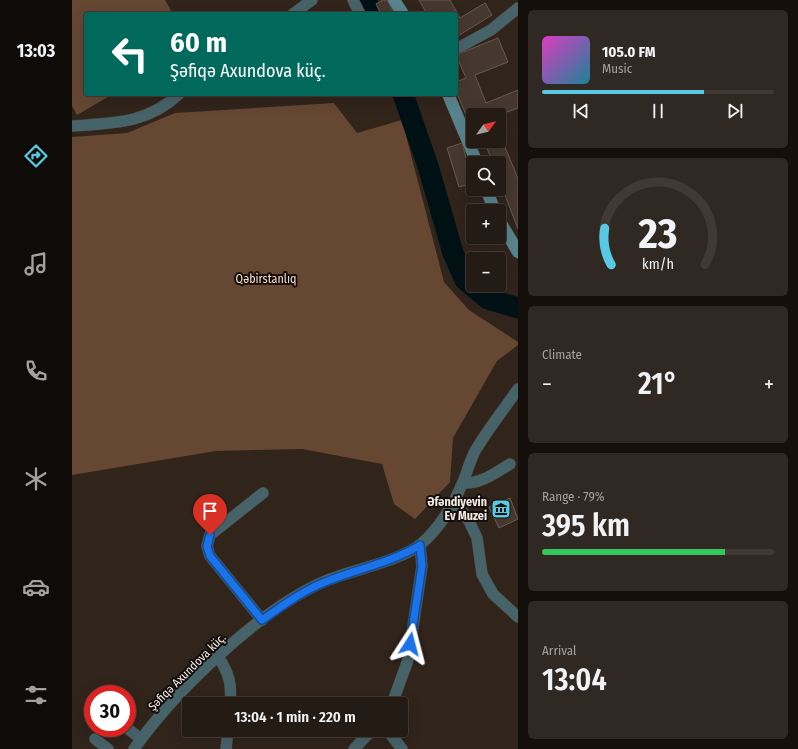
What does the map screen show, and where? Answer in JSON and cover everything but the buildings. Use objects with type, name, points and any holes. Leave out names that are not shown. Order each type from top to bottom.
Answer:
[{"type":"street","points":[[296,12],[312,0]]},
{"type":"street","points":[[353,0],[359,12]]},
{"type":"street","points":[[394,0],[402,12]]},
{"type":"street","points":[[458,48],[491,30],[518,8]]},
{"type":"street","points":[[72,126],[127,122],[151,113],[171,102],[177,96]]},
{"type":"street","points":[[449,96],[474,156]]},
{"type":"street","points":[[506,232],[518,252]]},
{"type":"street","name":"Şəfiqə Axundova küç.","points":[[134,749],[179,695],[218,656],[262,620],[290,600],[323,582],[395,558],[420,545],[428,538],[454,501],[475,452],[518,389]]},
{"type":"street","points":[[463,483],[481,481],[510,464]]},
{"type":"street","points":[[262,620],[210,556],[207,546],[210,535],[263,493]]},
{"type":"street","points":[[454,501],[469,521],[477,538],[482,574],[493,594],[518,618]]},
{"type":"street","points":[[395,697],[408,660],[422,566],[420,545]]},
{"type":"street","points":[[218,656],[231,682],[230,697]]},
{"type":"street","points":[[136,735],[141,739]]},
{"type":"street","points":[[226,749],[227,737]]},
{"type":"street","points":[[354,749],[365,737]]},
{"type":"street","points":[[393,737],[402,749]]},
{"type":"street","points":[[95,739],[108,749]]},
{"type":"green space","points":[[72,0],[165,0],[172,12],[84,12],[84,96],[110,96],[77,115],[72,106]]},
{"type":"green space","name":"Qəbirstanlıq","points":[[334,103],[357,133],[402,120],[444,282],[469,310],[518,342],[518,345],[497,361],[453,438],[450,482],[415,519],[394,504],[382,464],[302,449],[216,451],[72,475],[72,137],[127,133],[175,113]]},
{"type":"waterway","points":[[366,0],[371,12]]},
{"type":"waterway","points":[[404,96],[428,166],[453,253],[465,280],[488,299],[518,308]]},
{"type":"place","name":"Əfəndiyevin Ev Muzei","points":[[501,509]]},
{"type":"route","points":[[210,535],[207,546],[210,556],[262,620],[290,600],[323,582],[395,558],[420,545],[422,566],[410,644]]}]
